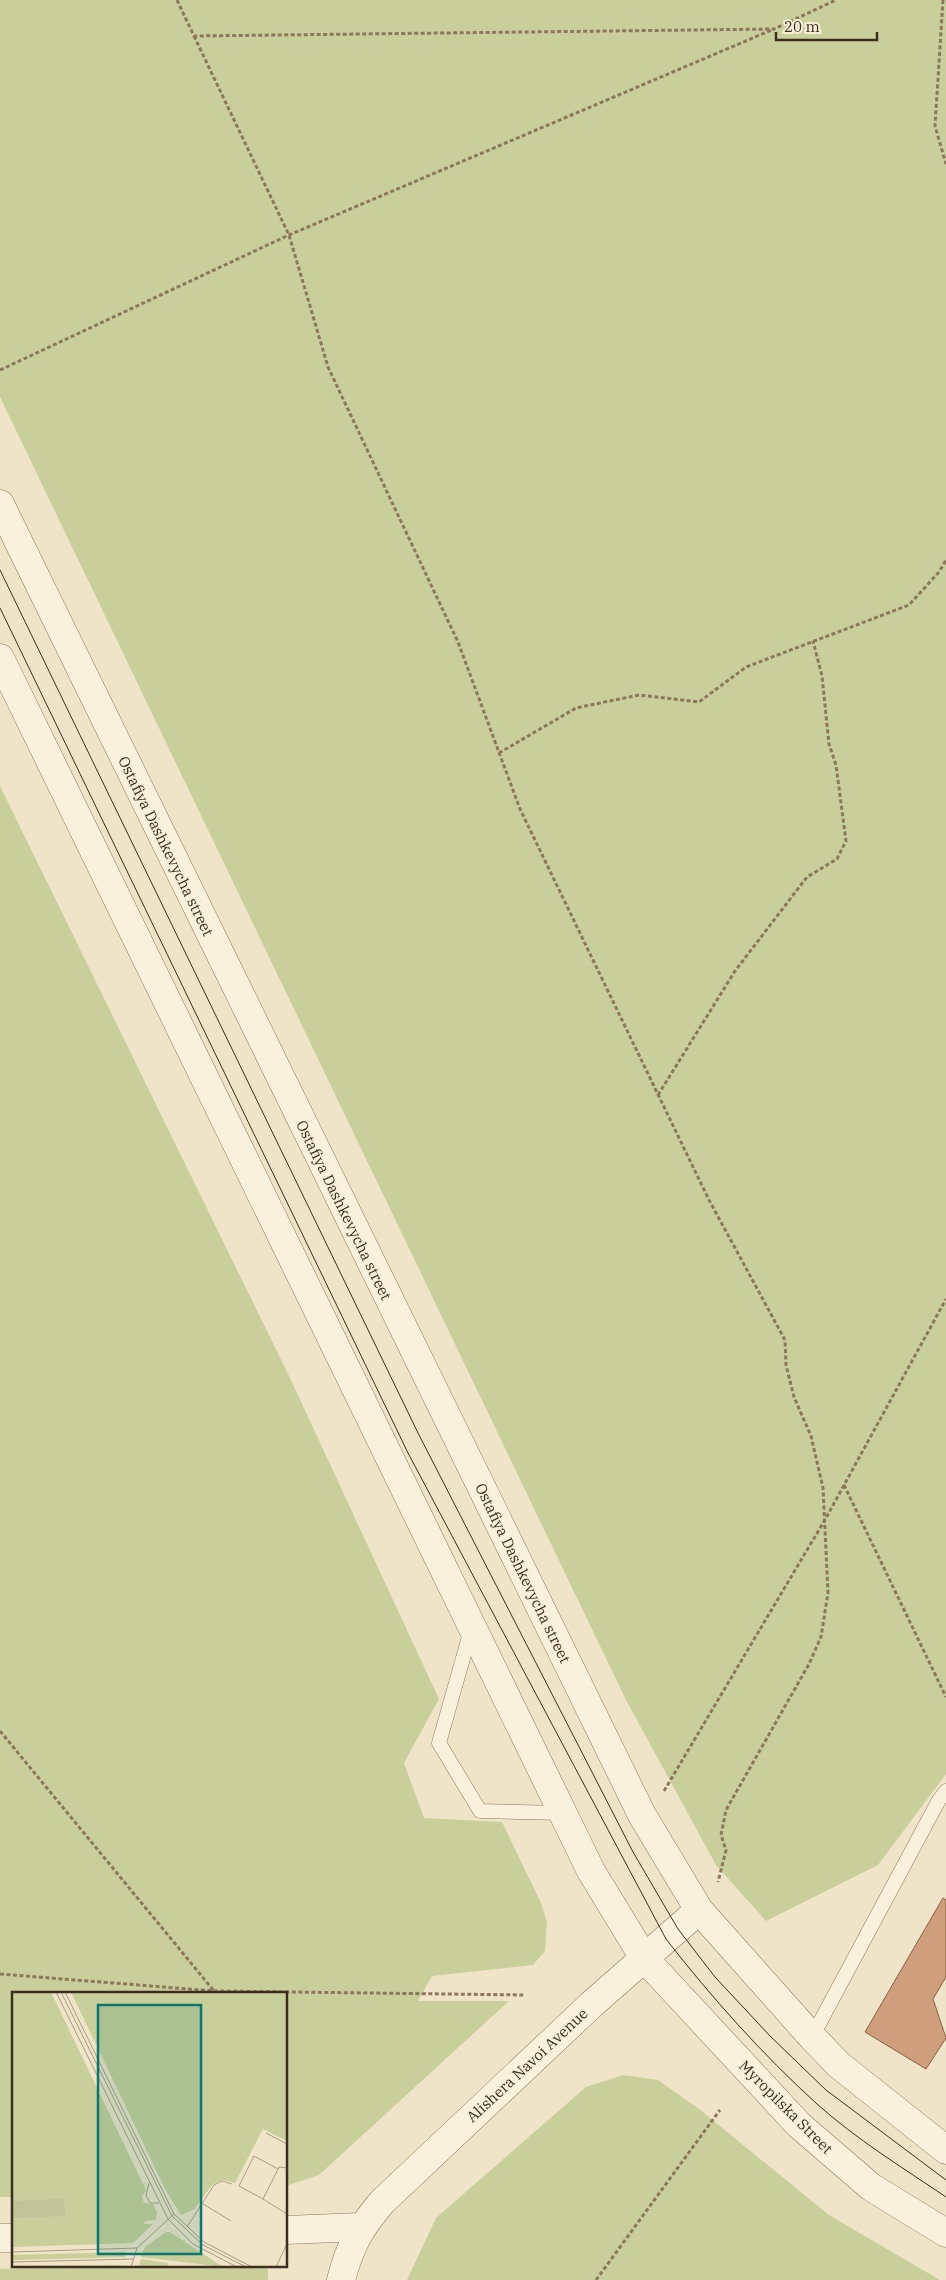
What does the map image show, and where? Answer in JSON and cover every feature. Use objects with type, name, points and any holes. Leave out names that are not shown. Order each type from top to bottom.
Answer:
[{"type":"street","name":"Ostafiya Dashkevycha street","points":[[0,504],[642,1815],[699,1910]]},
{"type":"street","points":[[0,658],[562,1813],[591,1871],[644,1958]]},
{"type":"street","points":[[699,1910],[839,2065],[946,2150]]},
{"type":"street","name":"Alishera Navoi Avenue","points":[[341,2280],[348,2255],[361,2227],[382,2202],[592,2004],[699,1910]]},
{"type":"street","name":"Myropilska Street","points":[[644,1958],[799,2125],[871,2187],[946,2233]]},
{"type":"street","points":[[288,2230],[361,2227]]},
{"type":"lane","points":[[472,1626],[439,1743],[480,1811],[562,1813]]},
{"type":"lane","points":[[812,2037],[944,1799]]},
{"type":"path","points":[[177,0],[289,234],[328,367],[458,642],[520,809],[710,1200],[785,1340],[786,1365],[794,1397],[811,1436],[823,1488],[826,1518],[828,1593],[821,1637],[809,1664],[726,1810],[721,1835],[726,1850],[717,1887]]},
{"type":"path","points":[[0,370],[289,234],[774,29],[836,0]]},
{"type":"path","points":[[944,0],[935,126],[946,164]]},
{"type":"path","points":[[194,36],[774,29]]},
{"type":"path","points":[[499,753],[576,708],[639,695],[700,702],[746,667],[909,605],[939,572],[946,560]]},
{"type":"path","points":[[658,1095],[734,971],[807,877],[837,859],[846,841],[836,765],[829,744],[822,676],[813,641]]},
{"type":"path","points":[[642,1815],[662,1795],[826,1518],[946,1299]]},
{"type":"path","points":[[844,1485],[946,1697]]},
{"type":"path","points":[[0,1731],[214,1991]]},
{"type":"path","points":[[0,1974],[214,1991],[525,1995]]},
{"type":"path","points":[[596,2280],[720,2110]]},
{"type":"green space","points":[[0,0],[946,0],[946,1774],[878,1865],[766,1921],[716,1865],[626,1700],[0,397]]},
{"type":"green space","points":[[0,786],[290,1378],[439,1699],[404,1763],[424,1818],[502,1822],[541,1903],[547,1922],[545,1951],[533,1965],[432,1976],[418,2001],[509,2001],[319,2175],[288,2185],[288,1992],[12,1992],[12,2197],[0,2197]]},
{"type":"green space","points":[[623,2075],[658,2080],[699,2109],[829,2215],[940,2280],[407,2280],[436,2218],[586,2087]]},
{"type":"green space","points":[[266,2268],[268,2270],[268,2280],[0,2280],[0,2269]]},
{"type":"building","points":[[943,1898],[946,1900],[946,1977],[933,1999],[946,2038],[926,2069],[865,2032]]},
{"type":"tram line","points":[[0,570],[418,1433],[633,1852],[678,1929],[715,1977],[770,2036],[826,2090],[946,2180]]},
{"type":"tram line","points":[[0,608],[408,1453],[666,1939],[738,2025],[817,2104],[864,2141],[946,2197]]}]
